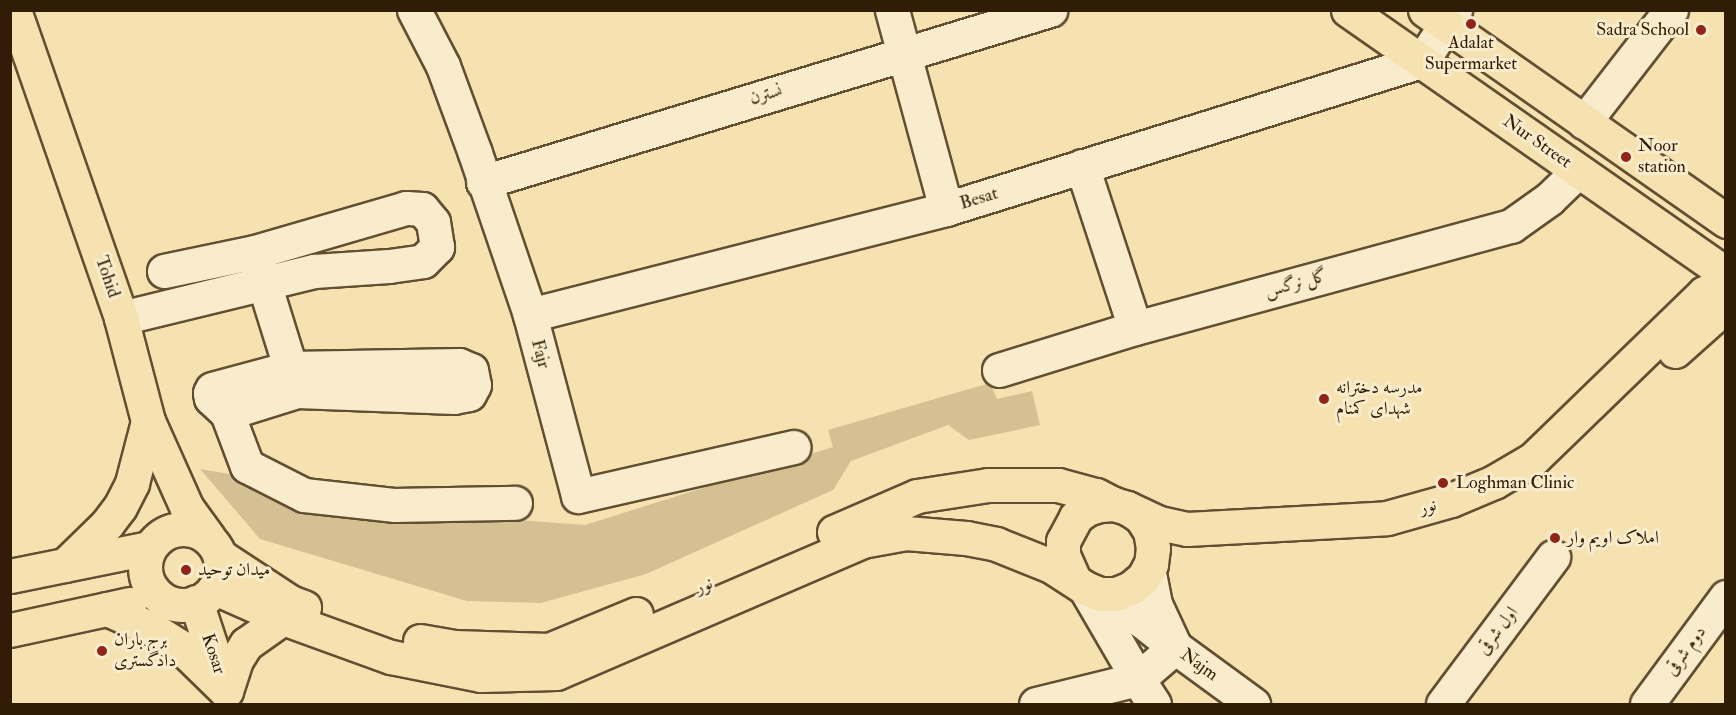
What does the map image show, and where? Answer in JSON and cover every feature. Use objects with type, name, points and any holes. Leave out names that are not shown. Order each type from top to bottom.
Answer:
[{"type":"main road","name":"Tohid","points":[[14,10],[121,318],[148,421],[187,508],[214,547]]},
{"type":"main road","name":"Nur Street","points":[[1348,10],[1725,274]]},
{"type":"main road","points":[[1442,15],[1584,122],[1725,221]]},
{"type":"main road","name":"نور","points":[[287,610],[454,647],[549,650],[917,496],[948,489],[1030,483],[1058,485],[1082,490],[1159,523],[1187,529],[1387,518],[1451,500],[1494,482],[1533,459],[1704,293],[1725,283]]},
{"type":"main road","name":"نور","points":[[1149,567],[1163,554],[1188,543],[1375,538],[1425,530],[1473,514],[1524,487],[1721,310],[1725,300]]},
{"type":"main road","points":[[148,421],[158,540],[145,569],[147,579],[159,596],[176,604],[205,595],[287,610]]},
{"type":"main road","points":[[65,565],[107,524],[120,507],[132,483],[148,421]]},
{"type":"main road","points":[[1120,506],[1141,518],[1150,531],[1153,548],[1149,567],[1143,578],[1131,588],[1116,594],[1084,587],[1063,555],[1068,528],[1087,509],[1120,506]]},
{"type":"main road","points":[[10,576],[65,565],[158,540],[182,528],[196,530],[287,610]]},
{"type":"main road","name":"نور","points":[[287,610],[402,660],[480,675],[556,673],[862,541],[906,533],[966,538],[996,544],[1028,556],[1084,587]]},
{"type":"main road","points":[[205,595],[222,567],[214,547]]},
{"type":"main road","name":"Kosar","points":[[205,595],[229,698]]},
{"type":"main road","points":[[10,630],[159,596]]},
{"type":"main road","points":[[107,609],[152,629],[181,647],[229,698]]},
{"type":"main road","points":[[229,698],[236,660],[246,644],[287,610]]},
{"type":"street","name":"Fajr","points":[[414,10],[443,66],[476,153],[483,182],[530,315],[578,496],[793,447]]},
{"type":"street","points":[[892,10],[946,209]]},
{"type":"street","name":"نسترن","points":[[483,182],[1050,10]]},
{"type":"street","points":[[1584,122],[1671,10]]},
{"type":"street","points":[[1422,61],[1442,15]]},
{"type":"street","name":"Besat","points":[[530,315],[946,209],[1422,61]]},
{"type":"street","points":[[1082,166],[1135,328]]},
{"type":"street","name":"گل نرگس","points":[[999,370],[1135,328],[1511,226],[1549,199],[1578,171]]},
{"type":"street","points":[[121,318],[314,271],[389,266],[423,261],[437,247],[434,222],[422,209],[406,208],[255,252],[165,271]]},
{"type":"street","points":[[255,252],[294,379],[227,413],[247,466],[304,495],[395,505],[515,504]]},
{"type":"street","name":"اول شرقی","points":[[1443,705],[1553,557]]},
{"type":"street","points":[[1146,692],[1174,647],[1155,604],[1149,567]]},
{"type":"street","points":[[1084,587],[1146,692]]},
{"type":"street","name":"Najm","points":[[1084,587],[1142,621],[1253,705]]},
{"type":"street","name":"دوم شرقی","points":[[1647,705],[1725,597]]},
{"type":"street","points":[[1036,705],[1146,692]]},
{"type":"shaded area","points":[[990,383],[997,399],[1032,391],[1040,425],[969,440],[948,425],[851,461],[833,490],[646,574],[541,603],[467,601],[260,539],[200,469],[491,518],[585,525],[833,447],[828,430]]},
{"type":"place","name":"Adalat Supermarket","points":[[1471,24]]},
{"type":"place","name":"Sadra School","points":[[1701,30]]},
{"type":"place","name":"Noor station","points":[[1626,157]]},
{"type":"place","name":"مدرسه دخترانه شهدای کمنام","points":[[1324,399]]},
{"type":"place","name":"Loghman Clinic","points":[[1443,483]]},
{"type":"place","name":"املاک اویم وار","points":[[1555,538]]},
{"type":"place","name":"میدان توحید","points":[[186,570]]},
{"type":"place","name":"برج باران دادگستری","points":[[102,651]]}]
